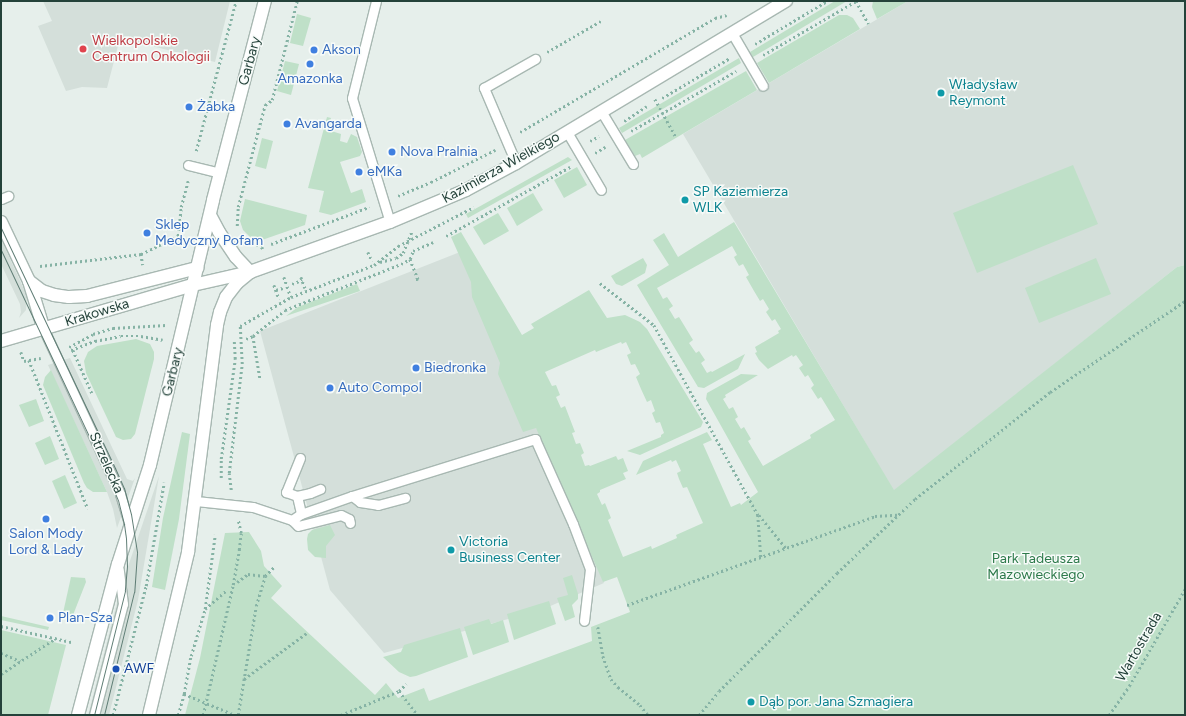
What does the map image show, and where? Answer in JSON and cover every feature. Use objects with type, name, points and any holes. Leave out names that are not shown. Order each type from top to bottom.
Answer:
[{"type":"street","name":"Garbary","points":[[130,528],[150,465],[220,173],[266,1]]},
{"type":"street","name":"Kazimierza Wielkiego","points":[[193,285],[250,272],[419,211],[466,190],[516,163],[786,1]]},
{"type":"street","points":[[149,715],[183,581],[196,501],[213,356],[220,312],[226,297],[233,287],[250,272],[227,244],[210,215]]},
{"type":"street","name":"Strzelecka","points":[[1,222],[29,282],[44,330]]},
{"type":"street","name":"Krakowska","points":[[29,282],[42,291],[54,295],[69,297],[87,296],[197,268]]},
{"type":"street","name":"Krakowska","points":[[1,341],[44,330],[193,285]]},
{"type":"street","points":[[78,715],[118,564],[130,528]]},
{"type":"lane","points":[[376,1],[352,98],[390,222]]},
{"type":"lane","points":[[732,33],[763,86]]},
{"type":"lane","points":[[516,163],[484,88],[535,59]]},
{"type":"lane","points":[[601,111],[633,164]]},
{"type":"lane","points":[[567,132],[601,190]]},
{"type":"lane","points":[[190,165],[220,173]]},
{"type":"lane","name":"Strzelecka","points":[[44,330],[120,494],[130,528]]},
{"type":"lane","points":[[292,520],[301,514],[352,496],[535,439],[573,524],[590,569],[584,621]]},
{"type":"lane","points":[[300,458],[286,492],[297,496],[320,489]]},
{"type":"lane","points":[[297,496],[301,514]]},
{"type":"lane","points":[[352,496],[360,502],[378,505],[405,498]]},
{"type":"lane","points":[[196,501],[253,507],[292,520],[298,526],[341,515],[349,519],[350,523]]},
{"type":"lane","points":[[94,715],[123,604],[118,564]]},
{"type":"path","points":[[37,266],[141,254],[178,236],[181,207],[190,165],[236,1]]},
{"type":"path","points":[[237,230],[236,219],[265,105],[272,100],[297,1]]},
{"type":"path","points":[[577,148],[827,1]]},
{"type":"path","points":[[446,236],[583,160],[856,1],[869,24]]},
{"type":"path","points":[[535,59],[601,21]]},
{"type":"path","points":[[647,84],[676,137]]},
{"type":"path","points":[[380,262],[391,251],[476,206]]},
{"type":"path","points":[[203,715],[239,550],[241,532],[229,473],[242,364],[240,326],[291,297],[380,262],[400,256],[408,242],[419,211]]},
{"type":"path","points":[[245,240],[262,247],[264,251]]},
{"type":"path","points":[[246,338],[253,336],[286,310],[310,299],[401,264],[410,258],[413,251],[433,242]]},
{"type":"path","points":[[368,252],[372,261]]},
{"type":"path","points":[[141,254],[143,265]]},
{"type":"path","points":[[410,258],[418,279],[414,281]]},
{"type":"path","points":[[375,270],[377,274]]},
{"type":"path","points":[[292,284],[302,279],[305,288]]},
{"type":"path","points":[[286,281],[291,297]]},
{"type":"path","points":[[600,283],[654,325],[758,515],[786,548]]},
{"type":"path","points":[[274,285],[279,299]]},
{"type":"path","points":[[276,290],[283,288]]},
{"type":"path","points":[[699,715],[719,691],[897,515],[1050,392],[1185,301]]},
{"type":"path","points":[[156,325],[113,328],[93,334],[71,345],[66,350],[73,350],[96,341],[121,336],[141,336],[165,341]]},
{"type":"path","points":[[253,336],[260,378]]},
{"type":"path","points":[[221,478],[221,459],[235,359],[234,341]]},
{"type":"path","points":[[29,360],[88,509]]},
{"type":"path","points":[[113,715],[146,586],[164,480]]},
{"type":"path","points":[[758,515],[761,557]]},
{"type":"path","points":[[627,605],[875,516],[897,515]]},
{"type":"path","points":[[178,715],[184,694],[189,663],[205,609],[215,535]]},
{"type":"path","points":[[184,694],[236,715],[256,606],[265,576],[275,566]]},
{"type":"path","points":[[237,582],[248,574],[265,576]]},
{"type":"path","name":"Wartostrada","points":[[1109,715],[1129,686],[1185,589]]},
{"type":"path","points":[[205,609],[227,590]]},
{"type":"path","points":[[597,625],[603,656],[611,678],[618,687],[640,705],[648,715]]},
{"type":"path","points":[[1,626],[71,642]]},
{"type":"path","points":[[244,678],[308,632]]},
{"type":"path","points":[[1,674],[56,638]]},
{"type":"path","points":[[1,654],[20,662]]},
{"type":"path","points":[[341,715],[399,691],[406,684]]},
{"type":"path","points":[[399,691],[418,715]]},
{"type":"shaded area","name":"Wielkopolskie Centrum Onkologii","points":[[43,1],[230,1],[215,62],[120,38],[107,88],[82,87],[66,91],[38,26],[52,21]]},
{"type":"shaded area","points":[[908,1],[1185,1],[1185,265],[1177,267],[894,491],[683,134]]},
{"type":"shaded area","points":[[1,239],[27,296],[26,310],[19,318],[21,312],[20,304],[1,264]]},
{"type":"shaded area","points":[[460,252],[604,583],[541,610],[384,653],[330,590],[260,331]]},
{"type":"shaded area","points":[[70,358],[127,479],[133,481],[135,478],[117,528],[113,509],[107,492],[48,365]]},
{"type":"shaded area","points":[[159,476],[138,600],[109,715],[88,715],[121,587]]},
{"type":"green space","points":[[835,1],[847,1],[753,57],[750,52]]},
{"type":"green space","points":[[873,1],[908,1],[877,19],[872,7]]},
{"type":"green space","points":[[297,14],[311,18],[303,46],[290,43]]},
{"type":"green space","points":[[839,15],[847,15],[853,18],[860,29],[769,83],[757,63]]},
{"type":"green space","points":[[739,58],[741,63],[622,133],[619,128]]},
{"type":"green space","points":[[285,61],[299,64],[291,95],[277,91]]},
{"type":"green space","points":[[746,71],[757,90],[642,158],[640,154],[635,156],[625,140]]},
{"type":"green space","points":[[327,117],[331,118],[328,130],[341,134],[340,141],[347,143],[351,134],[357,137],[362,152],[360,156],[340,162],[351,193],[362,189],[366,202],[331,215],[319,212],[324,191],[308,188]]},
{"type":"green space","points":[[262,138],[273,141],[266,169],[255,166]]},
{"type":"green space","points":[[568,157],[572,160],[468,218],[466,214]]},
{"type":"green space","points":[[1073,165],[1098,224],[977,273],[953,213]]},
{"type":"green space","points":[[577,167],[587,185],[564,198],[554,180]]},
{"type":"green space","points":[[533,193],[543,210],[517,226],[507,208]]},
{"type":"green space","points":[[245,199],[307,215],[305,225],[262,240],[251,238],[243,230],[240,221]]},
{"type":"green space","points":[[498,213],[509,231],[484,245],[473,227]]},
{"type":"green space","name":"Park Tadeusza Mazowieckiego","points":[[734,222],[894,490],[1177,267],[1185,265],[1185,715],[185,715],[200,658],[225,533],[249,532],[261,551],[264,566],[282,586],[271,598],[375,695],[386,683],[398,698],[424,688],[429,701],[592,641],[591,627],[630,612],[617,577],[603,582],[536,428],[523,432],[498,374],[500,363],[472,297],[471,282],[451,237],[461,232],[522,335],[534,328],[531,324],[589,290],[607,318],[625,315],[640,322],[647,329],[703,422],[701,427],[640,455],[627,451],[661,437],[664,433],[660,422],[656,423],[652,413],[655,411],[651,400],[647,402],[641,389],[636,377],[640,374],[635,364],[631,365],[627,355],[631,353],[626,342],[622,344],[621,342],[596,352],[595,350],[545,372],[552,386],[556,385],[560,395],[556,397],[561,408],[565,406],[575,432],[572,433],[576,444],[580,443],[584,453],[581,455],[585,466],[590,466],[616,456],[618,460],[623,458],[628,471],[623,473],[626,479],[600,490],[597,494],[602,505],[605,503],[611,518],[608,520],[623,557],[651,546],[652,549],[677,538],[676,535],[703,523],[687,487],[683,488],[679,479],[677,473],[681,471],[676,460],[672,462],[671,460],[636,475],[643,461],[707,432],[712,440],[703,444],[731,507],[740,503],[741,505],[758,492],[706,399],[707,393],[741,374],[758,375],[725,395],[726,397],[723,399],[729,409],[733,407],[738,417],[735,419],[741,429],[744,427],[751,439],[748,441],[763,466],[811,438],[810,435],[835,420],[821,397],[818,399],[811,388],[814,385],[808,375],[805,377],[799,368],[803,365],[796,355],[793,357],[792,355],[768,369],[759,360],[755,353],[757,352],[755,347],[779,333],[778,331],[781,329],[775,319],[772,321],[766,312],[769,309],[763,299],[760,301],[754,291],[746,277],[749,275],[743,264],[739,266],[736,261],[734,257],[737,255],[732,246],[657,288],[663,299],[667,297],[673,306],[669,309],[675,319],[679,317],[693,340],[689,343],[696,353],[699,351],[705,360],[701,363],[707,373],[712,372],[745,354],[738,369],[704,388],[698,387],[637,285],[669,265],[653,240],[664,233],[678,257]]},
{"type":"green space","points":[[643,258],[647,265],[645,273],[622,286],[616,284],[611,276]]},
{"type":"green space","points":[[1096,258],[1111,294],[1039,323],[1025,288]]},
{"type":"green space","points":[[357,284],[360,291],[286,316],[298,307]]},
{"type":"green space","points":[[136,339],[150,344],[154,352],[154,359],[135,434],[131,439],[123,440],[116,437],[86,373],[84,361],[88,352],[97,346]]},
{"type":"green space","points":[[51,370],[107,492],[93,492],[87,488],[84,483],[43,385],[45,377]]},
{"type":"green space","points":[[36,399],[44,421],[29,427],[19,405]]},
{"type":"green space","points":[[182,432],[190,434],[179,519],[165,590],[152,587],[163,518]]},
{"type":"green space","points":[[50,436],[59,459],[45,465],[35,443]]},
{"type":"green space","points":[[65,475],[77,503],[64,509],[52,481]]},
{"type":"green space","points":[[330,525],[335,535],[326,546],[326,558],[315,557],[308,550],[308,534],[312,530]]},
{"type":"green space","points":[[572,575],[578,594],[578,599],[572,605],[575,617],[565,621],[557,598],[568,595],[563,578]]},
{"type":"green space","points":[[71,577],[85,578],[86,582],[73,615],[63,613]]},
{"type":"green space","points":[[549,601],[556,624],[514,640],[507,614]]},
{"type":"green space","points":[[1,616],[49,627],[48,630],[1,620]]},
{"type":"green space","points":[[489,619],[491,624],[503,620],[509,642],[473,655],[464,627]]},
{"type":"green space","points":[[460,628],[468,657],[410,677],[399,672],[383,657],[401,652],[404,645]]},
{"type":"green space","points":[[1,630],[66,645],[48,715],[1,715]]},
{"type":"tram line","points":[[1,228],[115,468],[124,488],[131,514],[137,553],[134,592],[104,715]]},
{"type":"tram line","points":[[1,250],[106,472],[118,500],[124,524],[127,566],[125,591],[94,715]]},
{"type":"place","name":"Wielkopolskie Centrum Onkologii","points":[[83,49]]},
{"type":"place","name":"Akson","points":[[314,50]]},
{"type":"place","name":"Amazonka","points":[[310,64]]},
{"type":"place","name":"Władysław Reymont","points":[[941,93]]},
{"type":"place","name":"Żabka","points":[[189,107]]},
{"type":"place","name":"Avangarda","points":[[287,124]]},
{"type":"place","name":"Nova Pralnia","points":[[392,152]]},
{"type":"place","name":"eMKa","points":[[359,172]]},
{"type":"place","name":"SP Kaziemierza WLK","points":[[685,200]]},
{"type":"place","name":"Sklep Medyczny Pofam","points":[[147,233]]},
{"type":"place","name":"Biedronka","points":[[416,368]]},
{"type":"place","name":"Auto Compol","points":[[330,388]]},
{"type":"place","name":"Salon Mody Lord & Lady","points":[[46,519]]},
{"type":"place","name":"Victoria Business Center","points":[[451,550]]},
{"type":"place","name":"Plan-Sza","points":[[50,618]]},
{"type":"place","name":"AWF","points":[[116,669]]},
{"type":"place","name":"Dąb por. Jana Szmagiera","points":[[751,702]]}]
